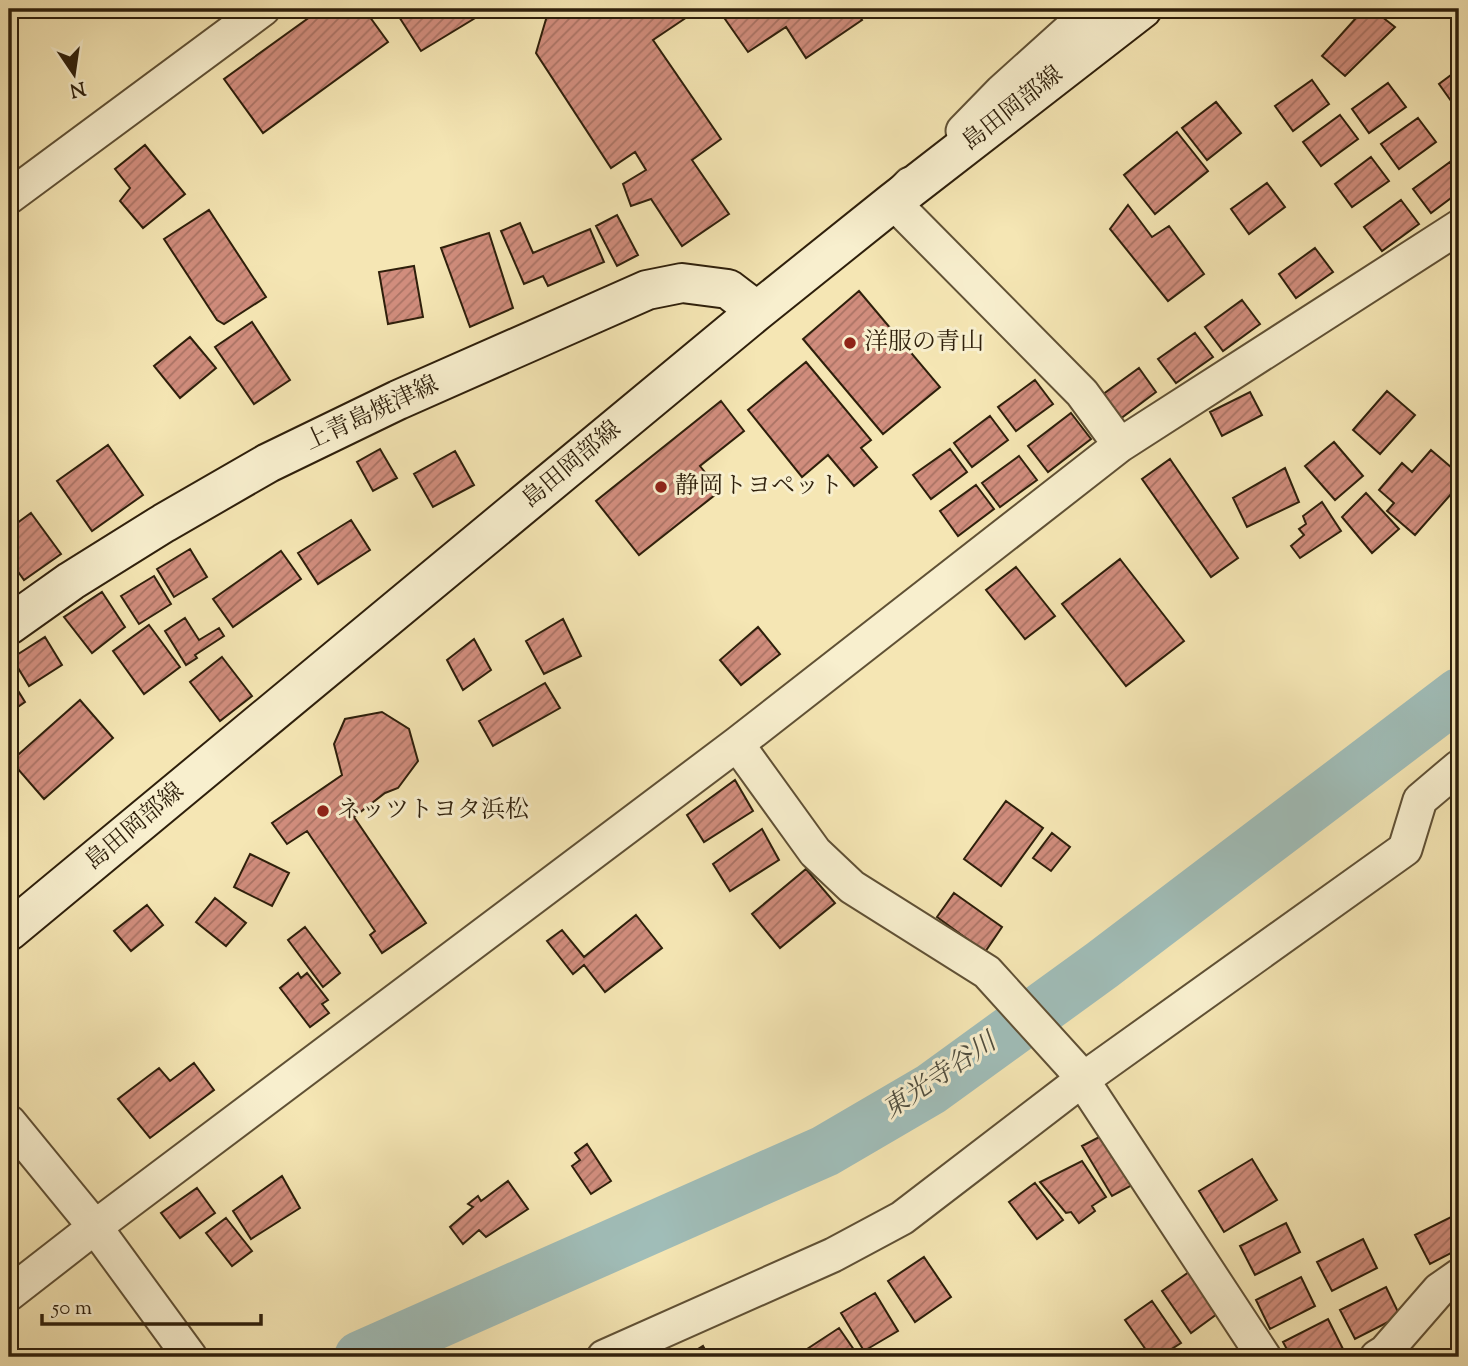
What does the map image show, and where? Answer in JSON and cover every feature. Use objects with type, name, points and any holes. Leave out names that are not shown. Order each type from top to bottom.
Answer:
[{"type":"main road","name":"島田岡部線","points":[[9,931],[757,311],[1142,9]]},
{"type":"main road","name":"上青島焼津線","points":[[9,625],[71,581],[268,463],[398,400],[647,290],[682,283],[728,289],[757,311]]},
{"type":"street","points":[[9,197],[263,9]]},
{"type":"street","points":[[1093,9],[1002,91],[893,202],[1082,393],[1119,445]]},
{"type":"street","points":[[9,1294],[737,744],[1119,445],[1459,227]]},
{"type":"street","points":[[737,744],[815,852],[852,887],[987,972],[1079,1074],[1264,1357]]},
{"type":"street","points":[[604,1357],[833,1255],[902,1217],[1079,1074],[1405,849],[1420,800],[1459,767]]},
{"type":"street","points":[[9,1122],[95,1227],[190,1357]]},
{"type":"street","points":[[1377,1357],[1385,1352],[1438,1290],[1459,1276]]},
{"type":"building","points":[[321,9],[364,9],[388,42],[263,133],[224,79]]},
{"type":"building","points":[[394,9],[490,9],[421,51]]},
{"type":"building","points":[[549,9],[699,9],[653,40],[721,139],[692,160],[729,214],[682,246],[651,199],[631,206],[623,184],[646,170],[635,152],[611,168],[536,53]]},
{"type":"building","points":[[718,9],[854,9],[862,20],[806,58],[786,27],[748,52]]},
{"type":"building","points":[[1364,9],[1372,9],[1395,27],[1345,76],[1322,56]]},
{"type":"building","points":[[1424,9],[1440,9],[1430,16]]},
{"type":"building","points":[[1459,9],[1459,21],[1449,10]]},
{"type":"building","points":[[1459,69],[1459,106],[1456,108],[1439,84]]},
{"type":"building","points":[[1312,80],[1329,104],[1293,131],[1275,106]]},
{"type":"building","points":[[1388,83],[1406,107],[1369,133],[1352,109]]},
{"type":"building","points":[[1216,102],[1241,133],[1207,160],[1182,128]]},
{"type":"building","points":[[1340,115],[1358,139],[1321,166],[1303,142]]},
{"type":"building","points":[[1418,118],[1436,142],[1399,169],[1381,144]]},
{"type":"building","points":[[1177,132],[1208,171],[1155,214],[1124,175]]},
{"type":"building","points":[[145,145],[185,194],[143,228],[120,201],[130,188],[115,169]]},
{"type":"building","points":[[1371,157],[1389,181],[1352,207],[1335,184]]},
{"type":"building","points":[[1450,162],[1459,175],[1459,192],[1431,213],[1413,189]]},
{"type":"building","points":[[1267,183],[1285,207],[1249,234],[1231,209]]},
{"type":"building","points":[[1401,200],[1419,224],[1382,251],[1364,227]]},
{"type":"building","points":[[1128,205],[1152,237],[1169,226],[1204,274],[1168,301],[1110,229]]},
{"type":"building","points":[[209,210],[266,297],[224,324],[217,320],[164,239]]},
{"type":"building","points":[[617,215],[638,255],[617,266],[596,226]]},
{"type":"building","points":[[520,223],[533,253],[590,229],[604,262],[548,286],[543,276],[524,284],[501,231]]},
{"type":"building","points":[[489,233],[513,308],[470,327],[441,248]]},
{"type":"building","points":[[1315,248],[1333,272],[1296,298],[1279,274]]},
{"type":"building","points":[[414,266],[423,317],[388,324],[379,272]]},
{"type":"building","points":[[859,291],[940,387],[883,434],[803,339]]},
{"type":"building","points":[[1242,300],[1260,324],[1223,351],[1205,327]]},
{"type":"building","points":[[252,322],[290,380],[254,404],[215,347]]},
{"type":"building","points":[[1195,333],[1213,357],[1176,383],[1158,359]]},
{"type":"building","points":[[190,337],[216,368],[180,398],[154,366]]},
{"type":"building","points":[[806,362],[871,440],[861,448],[877,467],[854,486],[828,455],[802,477],[748,410]]},
{"type":"building","points":[[1139,368],[1156,392],[1120,419],[1102,395]]},
{"type":"building","points":[[1035,380],[1053,404],[1016,431],[998,407]]},
{"type":"building","points":[[1387,391],[1415,415],[1380,454],[1353,430]]},
{"type":"building","points":[[1250,392],[1262,415],[1222,436],[1210,412]]},
{"type":"building","points":[[721,401],[744,431],[700,466],[720,491],[639,555],[596,501]]},
{"type":"building","points":[[1071,413],[1091,439],[1048,472],[1028,446]]},
{"type":"building","points":[[990,416],[1008,440],[972,467],[954,443]]},
{"type":"building","points":[[1334,442],[1363,476],[1335,500],[1305,466]]},
{"type":"building","points":[[108,445],[143,495],[92,531],[57,481]]},
{"type":"building","points":[[380,449],[397,478],[373,491],[357,462]]},
{"type":"building","points":[[950,449],[967,472],[931,499],[913,475]]},
{"type":"building","points":[[1431,450],[1459,474],[1459,485],[1415,535],[1387,511],[1394,503],[1379,490],[1402,463],[1412,472]]},
{"type":"building","points":[[455,451],[474,485],[433,507],[414,474]]},
{"type":"building","points":[[1019,456],[1037,480],[1000,507],[982,483]]},
{"type":"building","points":[[1170,459],[1238,558],[1211,577],[1142,479]]},
{"type":"building","points":[[1285,468],[1299,502],[1247,527],[1233,498]]},
{"type":"building","points":[[976,485],[994,509],[958,536],[940,511]]},
{"type":"building","points":[[1366,493],[1399,529],[1372,553],[1342,517]]},
{"type":"building","points":[[1322,502],[1341,531],[1300,558],[1291,546],[1304,535],[1299,529],[1306,524],[1303,516]]},
{"type":"building","points":[[31,513],[61,554],[24,580],[9,559],[9,529]]},
{"type":"building","points":[[351,520],[370,550],[318,584],[298,553]]},
{"type":"building","points":[[190,549],[207,577],[174,597],[157,569]]},
{"type":"building","points":[[281,551],[301,579],[233,627],[213,599]]},
{"type":"building","points":[[1120,559],[1184,641],[1126,686],[1062,604]]},
{"type":"building","points":[[1016,567],[1055,616],[1025,639],[986,590]]},
{"type":"building","points":[[154,576],[171,604],[139,624],[121,596]]},
{"type":"building","points":[[102,592],[125,627],[92,653],[64,617]]},
{"type":"building","points":[[185,618],[199,640],[219,628],[224,636],[195,655],[197,658],[186,665],[165,631]]},
{"type":"building","points":[[563,619],[581,656],[544,674],[526,641]]},
{"type":"building","points":[[149,625],[180,667],[144,694],[113,651]]},
{"type":"building","points":[[758,627],[780,654],[741,685],[720,660]]},
{"type":"building","points":[[45,637],[62,665],[29,686],[12,658]]},
{"type":"building","points":[[474,639],[491,670],[463,690],[447,660]]},
{"type":"building","points":[[222,657],[252,696],[220,721],[190,682]]},
{"type":"building","points":[[9,676],[25,702],[9,713]]},
{"type":"building","points":[[545,683],[560,708],[493,746],[479,721]]},
{"type":"building","points":[[80,700],[113,738],[44,799],[11,761]]},
{"type":"building","points":[[382,712],[409,729],[418,761],[398,788],[385,793],[354,817],[426,923],[382,953],[370,935],[375,931],[307,831],[287,844],[272,823],[342,775],[334,744],[345,719]]},
{"type":"building","points":[[735,780],[753,811],[704,842],[687,815]]},
{"type":"building","points":[[1006,801],[1043,828],[1001,886],[964,859]]},
{"type":"building","points":[[762,829],[779,860],[730,891],[713,864]]},
{"type":"building","points":[[1052,833],[1070,847],[1051,871],[1033,858]]},
{"type":"building","points":[[250,854],[289,873],[272,906],[234,887]]},
{"type":"building","points":[[806,869],[835,903],[780,948],[752,914]]},
{"type":"building","points":[[954,893],[1002,927],[985,952],[937,917]]},
{"type":"building","points":[[215,898],[246,923],[226,946],[196,922]]},
{"type":"building","points":[[147,905],[163,925],[131,951],[114,931]]},
{"type":"building","points":[[636,915],[662,948],[605,992],[584,965],[573,974],[547,941],[562,930],[584,957]]},
{"type":"building","points":[[305,927],[340,973],[323,987],[288,940]]},
{"type":"building","points":[[298,973],[301,978],[307,973],[328,1000],[322,1004],[329,1013],[310,1027],[280,988]]},
{"type":"building","points":[[194,1063],[214,1090],[150,1138],[118,1099],[159,1068],[170,1081]]},
{"type":"building","points":[[1103,1135],[1136,1183],[1112,1196],[1082,1146]]},
{"type":"building","points":[[587,1144],[611,1181],[591,1194],[572,1166],[580,1160],[575,1153]]},
{"type":"building","points":[[1252,1159],[1277,1200],[1224,1232],[1199,1191]]},
{"type":"building","points":[[1082,1161],[1106,1197],[1092,1206],[1095,1211],[1079,1223],[1071,1212],[1066,1213],[1040,1182]]},
{"type":"building","points":[[282,1176],[300,1208],[251,1239],[233,1211]]},
{"type":"building","points":[[508,1181],[528,1209],[486,1237],[479,1230],[463,1244],[450,1227],[473,1207],[468,1204],[478,1196],[481,1201]]},
{"type":"building","points":[[1035,1183],[1063,1220],[1037,1239],[1009,1202]]},
{"type":"building","points":[[197,1188],[215,1213],[180,1238],[161,1213]]},
{"type":"building","points":[[1459,1213],[1459,1249],[1430,1264],[1415,1235]]},
{"type":"building","points":[[226,1218],[252,1251],[232,1266],[206,1233]]},
{"type":"building","points":[[1286,1223],[1300,1252],[1255,1275],[1240,1246]]},
{"type":"building","points":[[1363,1239],[1377,1268],[1332,1291],[1317,1262]]},
{"type":"building","points":[[924,1257],[951,1297],[915,1322],[888,1281]]},
{"type":"building","points":[[1189,1272],[1217,1314],[1191,1333],[1162,1291]]},
{"type":"building","points":[[1301,1277],[1315,1306],[1270,1329],[1256,1300]]},
{"type":"building","points":[[1386,1287],[1400,1316],[1355,1339],[1340,1310]]},
{"type":"building","points":[[875,1293],[898,1331],[864,1351],[841,1313]]},
{"type":"building","points":[[1152,1301],[1181,1343],[1159,1357],[1151,1357],[1125,1320]]},
{"type":"building","points":[[1328,1319],[1343,1349],[1326,1357],[1291,1357],[1283,1342]]},
{"type":"building","points":[[839,1328],[859,1357],[808,1357],[804,1351]]},
{"type":"building","points":[[703,1346],[709,1357],[685,1357]]},
{"type":"building","points":[[792,1350],[796,1357],[780,1357]]},
{"type":"waterway","name":"東光寺谷川","points":[[360,1357],[825,1151],[931,1089],[1102,965],[1459,694]]},
{"type":"place","name":"洋服の青山","points":[[850,343]]},
{"type":"place","name":"静岡トヨペット","points":[[661,487]]},
{"type":"place","name":"ネッツトヨタ浜松","points":[[323,811]]}]
